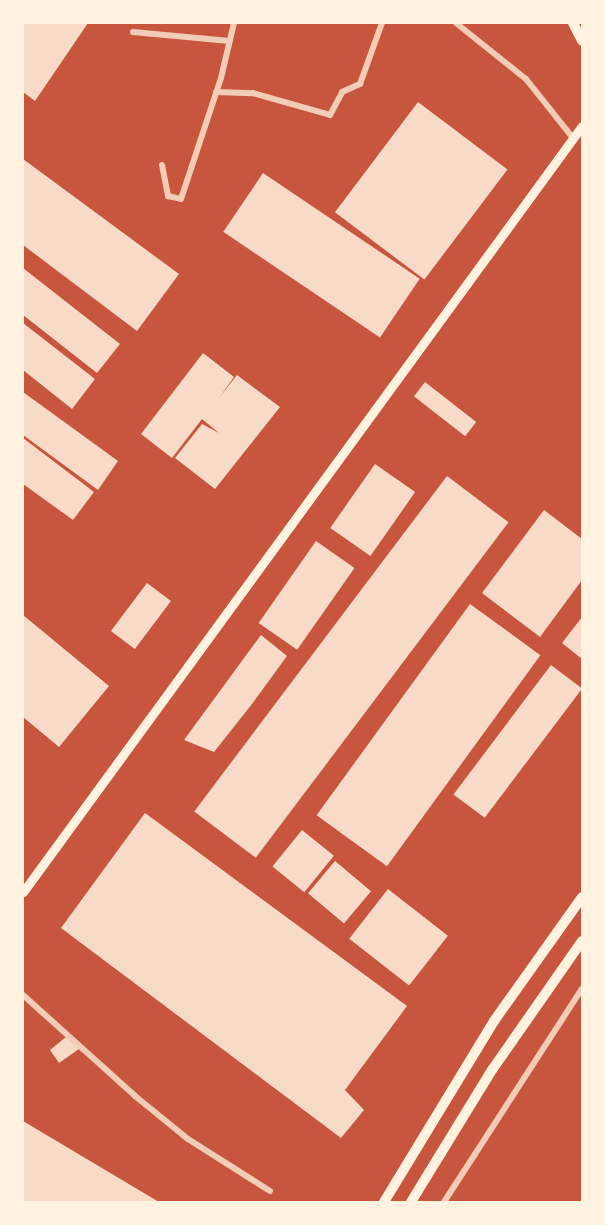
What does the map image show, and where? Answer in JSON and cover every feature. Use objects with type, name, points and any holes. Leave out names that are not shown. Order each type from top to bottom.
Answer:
[{"type":"highway","points":[[573,23],[582,41]]},
{"type":"highway","points":[[383,1202],[494,1021],[582,897]]},
{"type":"highway","points":[[411,1202],[492,1070],[582,941]]},
{"type":"main road","points":[[23,892],[582,126]]},
{"type":"street","points":[[162,165],[168,196],[181,199],[216,92],[234,23]]},
{"type":"street","points":[[216,92],[253,93],[330,115],[342,92],[360,83],[382,23]]},
{"type":"street","points":[[456,23],[526,79],[573,138]]},
{"type":"street","points":[[133,32],[230,41]]},
{"type":"street","points":[[444,1202],[582,989]]},
{"type":"street","points":[[23,995],[167,1122],[270,1191]]},
{"type":"building","points":[[23,23],[88,23],[35,101],[23,92]]},
{"type":"building","points":[[418,102],[507,169],[424,280],[335,212]]},
{"type":"building","points":[[23,159],[179,274],[137,331],[23,245]]},
{"type":"building","points":[[263,173],[420,279],[380,338],[223,232]]},
{"type":"building","points":[[23,268],[120,344],[97,373],[23,315]]},
{"type":"building","points":[[23,323],[95,379],[72,409],[23,370]]},
{"type":"building","points":[[203,353],[234,377],[219,398],[237,375],[280,407],[215,489],[175,458],[202,424],[219,433],[202,419],[172,458],[141,434]]},
{"type":"building","points":[[425,382],[476,422],[465,436],[414,396]]},
{"type":"building","points":[[23,392],[118,461],[98,490],[23,435]]},
{"type":"building","points":[[23,438],[94,492],[73,520],[23,484]]},
{"type":"building","points":[[375,464],[415,492],[370,556],[330,528]]},
{"type":"building","points":[[447,476],[508,522],[256,858],[194,811]]},
{"type":"building","points":[[544,510],[582,539],[582,580],[540,637],[482,593]]},
{"type":"building","points":[[316,541],[355,568],[297,650],[259,623]]},
{"type":"building","points":[[147,583],[171,601],[135,649],[111,631]]},
{"type":"building","points":[[470,604],[540,655],[387,866],[317,815]]},
{"type":"building","points":[[23,615],[109,686],[59,747],[23,717]]},
{"type":"building","points":[[582,617],[582,659],[562,643]]},
{"type":"building","points":[[261,635],[287,656],[252,704],[214,752],[184,740]]},
{"type":"building","points":[[551,665],[582,689],[485,818],[454,794]]},
{"type":"building","points":[[145,813],[407,1006],[345,1090],[364,1110],[341,1138],[61,928]]},
{"type":"building","points":[[302,830],[334,856],[304,892],[272,867]]},
{"type":"building","points":[[335,861],[371,891],[344,923],[308,893]]},
{"type":"building","points":[[388,889],[448,936],[409,985],[349,939]]},
{"type":"building","points":[[66,1037],[79,1049],[59,1063],[50,1050]]},
{"type":"building","points":[[23,1121],[159,1202],[23,1202]]}]
